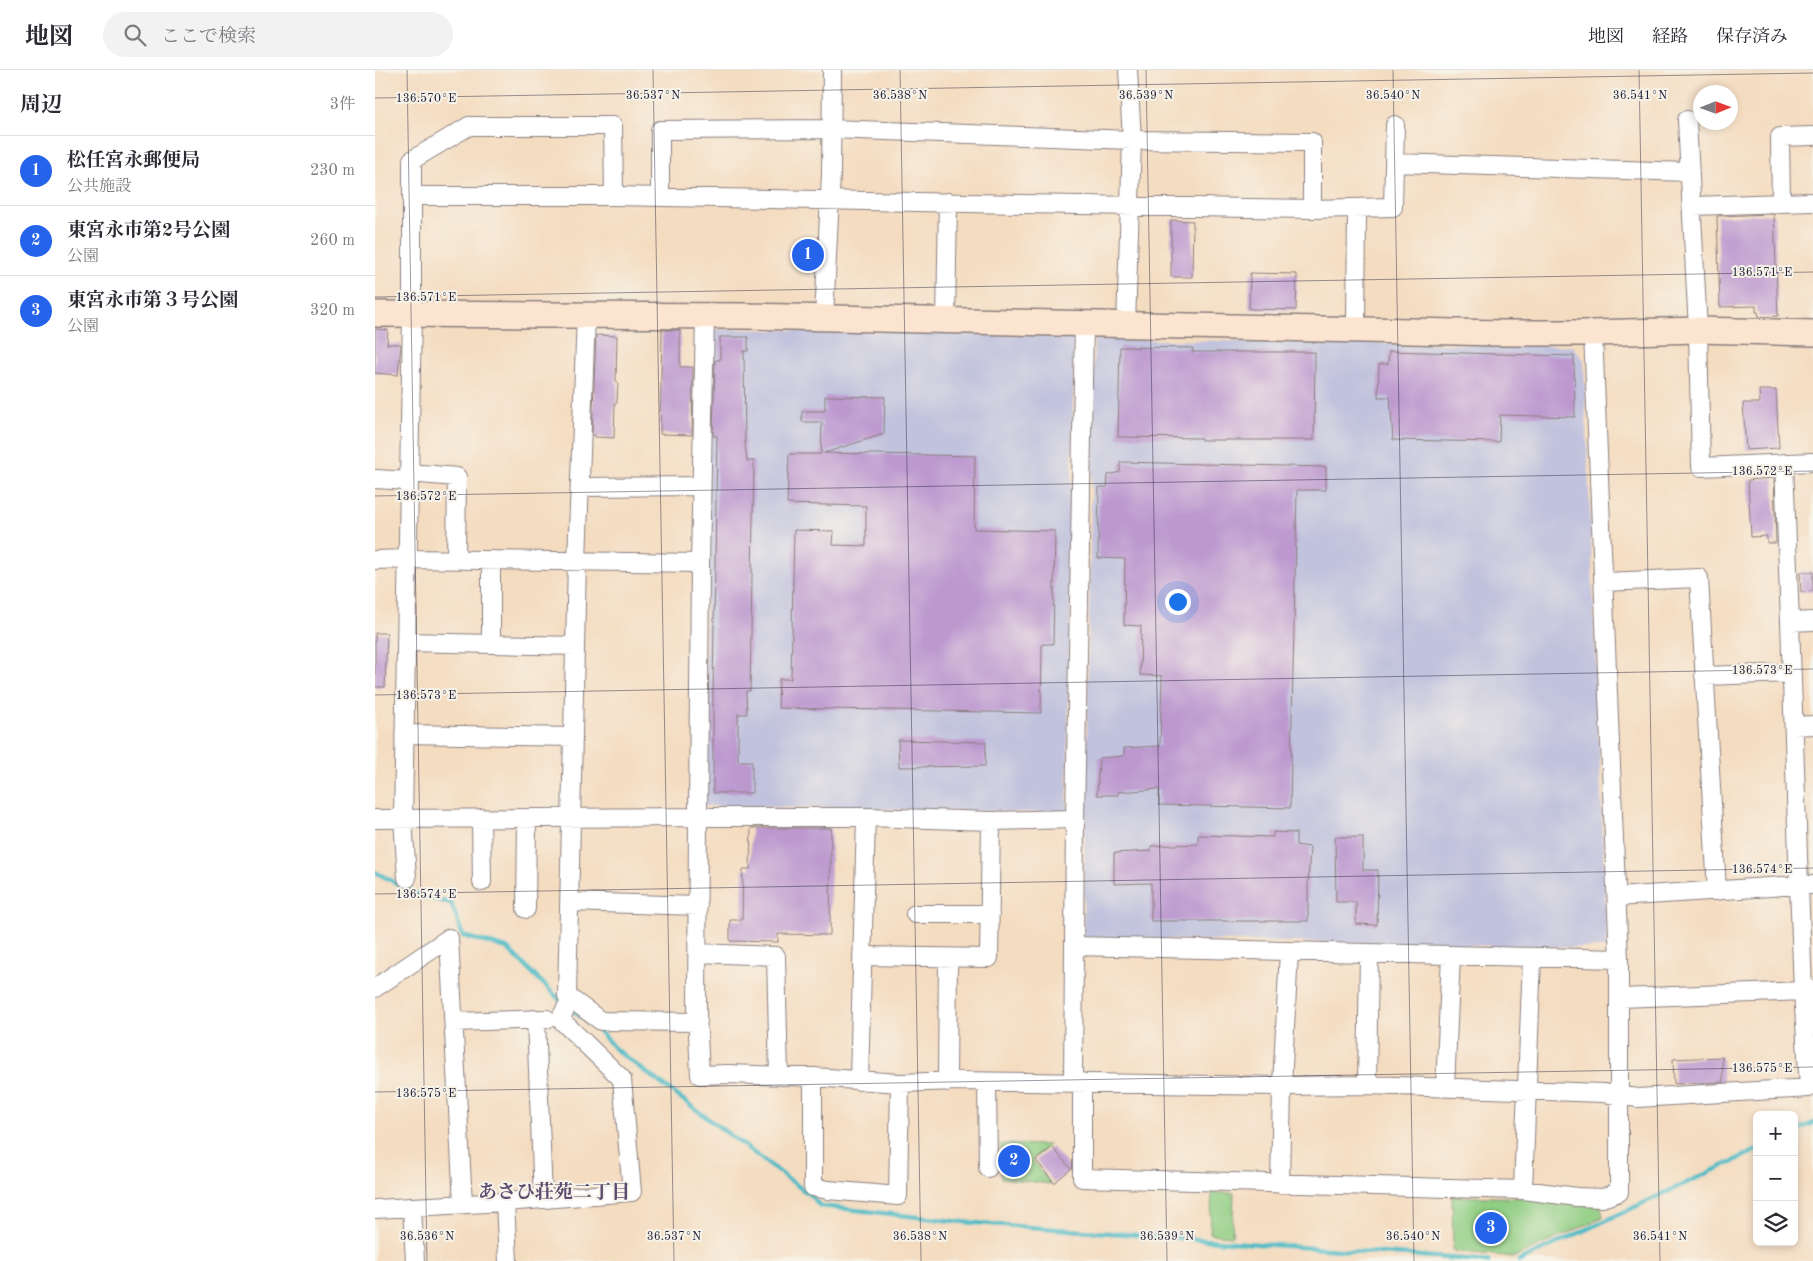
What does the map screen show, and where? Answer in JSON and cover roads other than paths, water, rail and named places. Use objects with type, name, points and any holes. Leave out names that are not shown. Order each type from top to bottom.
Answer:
[{"type":"street","points":[[824,318],[832,70]]},
{"type":"street","points":[[1126,324],[1132,140],[1128,70]]},
{"type":"street","points":[[1687,120],[1698,330],[1701,467],[1813,462]]},
{"type":"street","points":[[412,196],[614,196],[1312,209],[1393,207],[1395,125]]},
{"type":"street","points":[[407,878],[403,819],[412,314],[412,160],[469,126],[613,126],[614,196]]},
{"type":"street","points":[[660,197],[660,130],[831,129],[1132,140],[1312,142],[1312,209]]},
{"type":"street","points":[[1781,203],[1780,137],[1813,136]]},
{"type":"street","points":[[1394,163],[1690,172]]},
{"type":"street","points":[[946,320],[948,202]]},
{"type":"street","points":[[1691,206],[1813,202]]},
{"type":"street","points":[[1356,330],[1357,208]]},
{"type":"street","points":[[375,314],[946,320],[1501,333],[1698,330],[1813,333]]},
{"type":"street","points":[[586,315],[577,561],[567,996],[601,1022],[698,1022]]},
{"type":"street","points":[[705,316],[699,563],[697,953],[700,1075],[813,1077],[900,1083],[1078,1082],[1282,1086],[1367,1085],[1620,1095],[1638,1098],[1809,1088],[1806,885],[1794,726],[1784,464]]},
{"type":"street","points":[[1084,324],[1074,946],[1082,1178],[1523,1190],[1577,1197],[1602,1198],[1619,1192],[1619,959],[1593,333]]},
{"type":"street","points":[[375,479],[457,477],[456,560]]},
{"type":"street","points":[[580,487],[701,486]]},
{"type":"street","points":[[375,560],[699,563]]},
{"type":"street","points":[[491,560],[491,644]]},
{"type":"street","points":[[1604,582],[1699,578],[1717,891]]},
{"type":"street","points":[[1790,622],[1813,621]]},
{"type":"street","points":[[406,642],[575,646]]},
{"type":"street","points":[[1704,676],[1792,673]]},
{"type":"street","points":[[1794,726],[1813,726]]},
{"type":"street","points":[[405,734],[573,737]]},
{"type":"street","points":[[375,819],[866,817],[991,821],[1075,819]]},
{"type":"street","points":[[859,1081],[866,817]]},
{"type":"street","points":[[481,818],[482,882]]},
{"type":"street","points":[[526,909],[527,818]]},
{"type":"street","points":[[863,956],[989,958],[991,821]]},
{"type":"street","points":[[1617,897],[1806,885]]},
{"type":"street","points":[[570,902],[698,906]]},
{"type":"street","points":[[915,914],[990,914]]},
{"type":"street","points":[[375,988],[449,938],[463,1204]]},
{"type":"street","points":[[1074,946],[1619,959]]},
{"type":"street","points":[[1280,1184],[1282,1086],[1289,951]]},
{"type":"street","points":[[697,953],[776,956],[779,1076]]},
{"type":"street","points":[[1367,1085],[1369,953]]},
{"type":"street","points":[[1445,1088],[1451,955]]},
{"type":"street","points":[[1523,1190],[1525,1092],[1532,957]]},
{"type":"street","points":[[947,1082],[948,958]]},
{"type":"street","points":[[1619,998],[1808,990]]},
{"type":"street","points":[[561,1017],[571,999]]},
{"type":"street","points":[[454,1022],[561,1017]]},
{"type":"street","points":[[375,1209],[505,1202],[632,1192],[622,1079],[561,1017]]},
{"type":"street","points":[[536,1019],[543,1199]]},
{"type":"street","points":[[813,1077],[813,1187],[898,1196],[900,1083]]},
{"type":"street","points":[[987,1082],[988,1168]]},
{"type":"street","points":[[505,1202],[508,1261]]},
{"type":"street","points":[[412,1208],[415,1261]]},
{"type":"waterway","points":[[375,872],[423,897],[451,903],[463,936],[507,948],[563,1003]]},
{"type":"waterway","points":[[571,1009],[599,1031],[615,1049],[810,1195],[820,1206],[963,1222],[1489,1261]]},
{"type":"waterway","points":[[1798,1130],[1813,1123]]},
{"type":"waterway","points":[[1519,1261],[1753,1152]]},
{"type":"place","name":"松任宮永郵便局","points":[[808,255]]},
{"type":"place","name":"東宮永市第2号公園","points":[[1014,1161]]},
{"type":"place","name":"東宮永市第３号公園","points":[[1491,1228]]},
{"type":"district","name":"あさひ荘苑二丁目","points":[[554,1191]]}]
